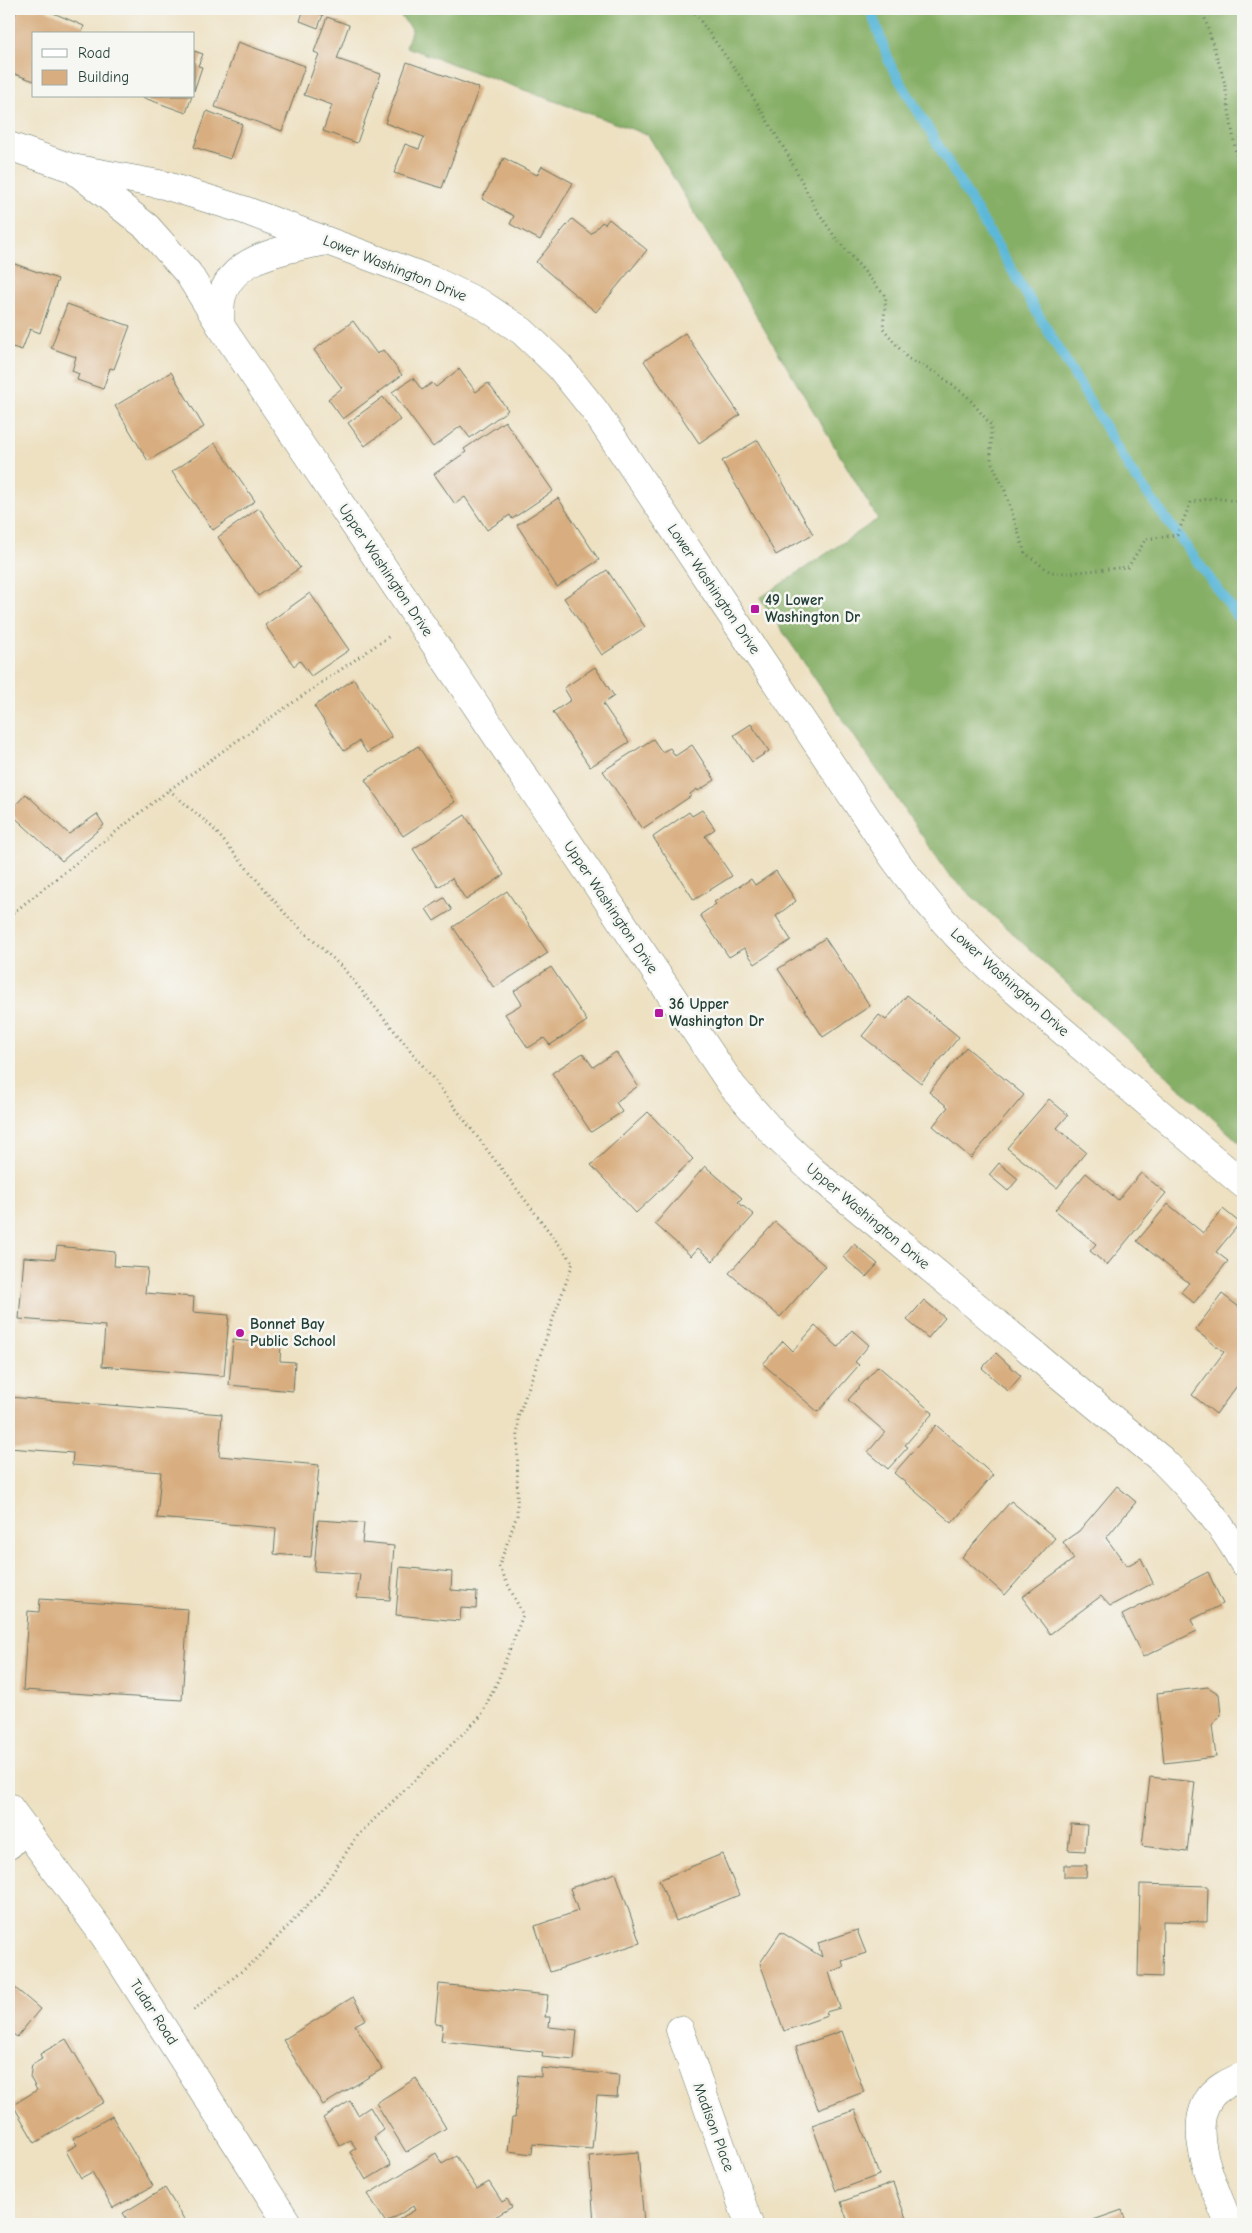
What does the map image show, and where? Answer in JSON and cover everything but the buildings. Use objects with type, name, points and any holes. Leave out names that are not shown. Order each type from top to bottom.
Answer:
[{"type":"street","points":[[9,146],[72,168]]},
{"type":"street","name":"Lower Washington Drive","points":[[72,168],[164,185],[244,210],[432,280],[480,302],[522,331],[559,366],[594,411],[893,857],[940,919],[997,975],[1243,1184]]},
{"type":"street","name":"Upper Washington Drive","points":[[72,168],[147,227],[188,273],[220,325],[418,616],[703,1045],[733,1087],[774,1135],[813,1171],[1162,1460],[1200,1498],[1235,1547],[1243,1562]]},
{"type":"street","points":[[220,325],[221,301],[226,286],[236,272],[255,260],[276,252],[326,240]]},
{"type":"street","name":"Tudar Road","points":[[14,1827],[105,1937],[288,2224]]},
{"type":"street","name":"Madison Place","points":[[680,2030],[749,2224]]},
{"type":"street","points":[[1229,2224],[1202,2149],[1200,2130],[1204,2108],[1211,2095],[1225,2084],[1243,2076]]},
{"type":"path","points":[[692,9],[747,86],[830,230],[886,297],[883,328],[907,358],[938,374],[967,396],[991,425],[991,462],[1005,491],[1025,553],[1050,572],[1067,573],[1128,568],[1146,539],[1177,535],[1191,502],[1215,498],[1243,502]]},
{"type":"path","points":[[1202,9],[1224,80],[1243,196]]},
{"type":"path","points":[[9,916],[169,790],[234,742],[418,616]]},
{"type":"path","points":[[166,2032],[258,1958],[318,1894],[358,1835],[481,1716],[498,1680],[523,1615],[499,1566],[517,1515],[518,1417],[573,1262],[428,1072],[344,968],[289,918],[212,827],[169,790]]},
{"type":"green space","points":[[394,9],[1243,9],[1243,1146],[949,875],[760,598],[878,519],[648,135],[406,47],[412,29]]},
{"type":"waterway","points":[[870,9],[890,64],[1131,471],[1243,624]]},
{"type":"place","name":"49 Lower Washington Dr","points":[[755,609]]},
{"type":"place","name":"36 Upper Washington Dr","points":[[659,1013]]},
{"type":"place","name":"Bonnet Bay Public School","points":[[240,1333]]}]
